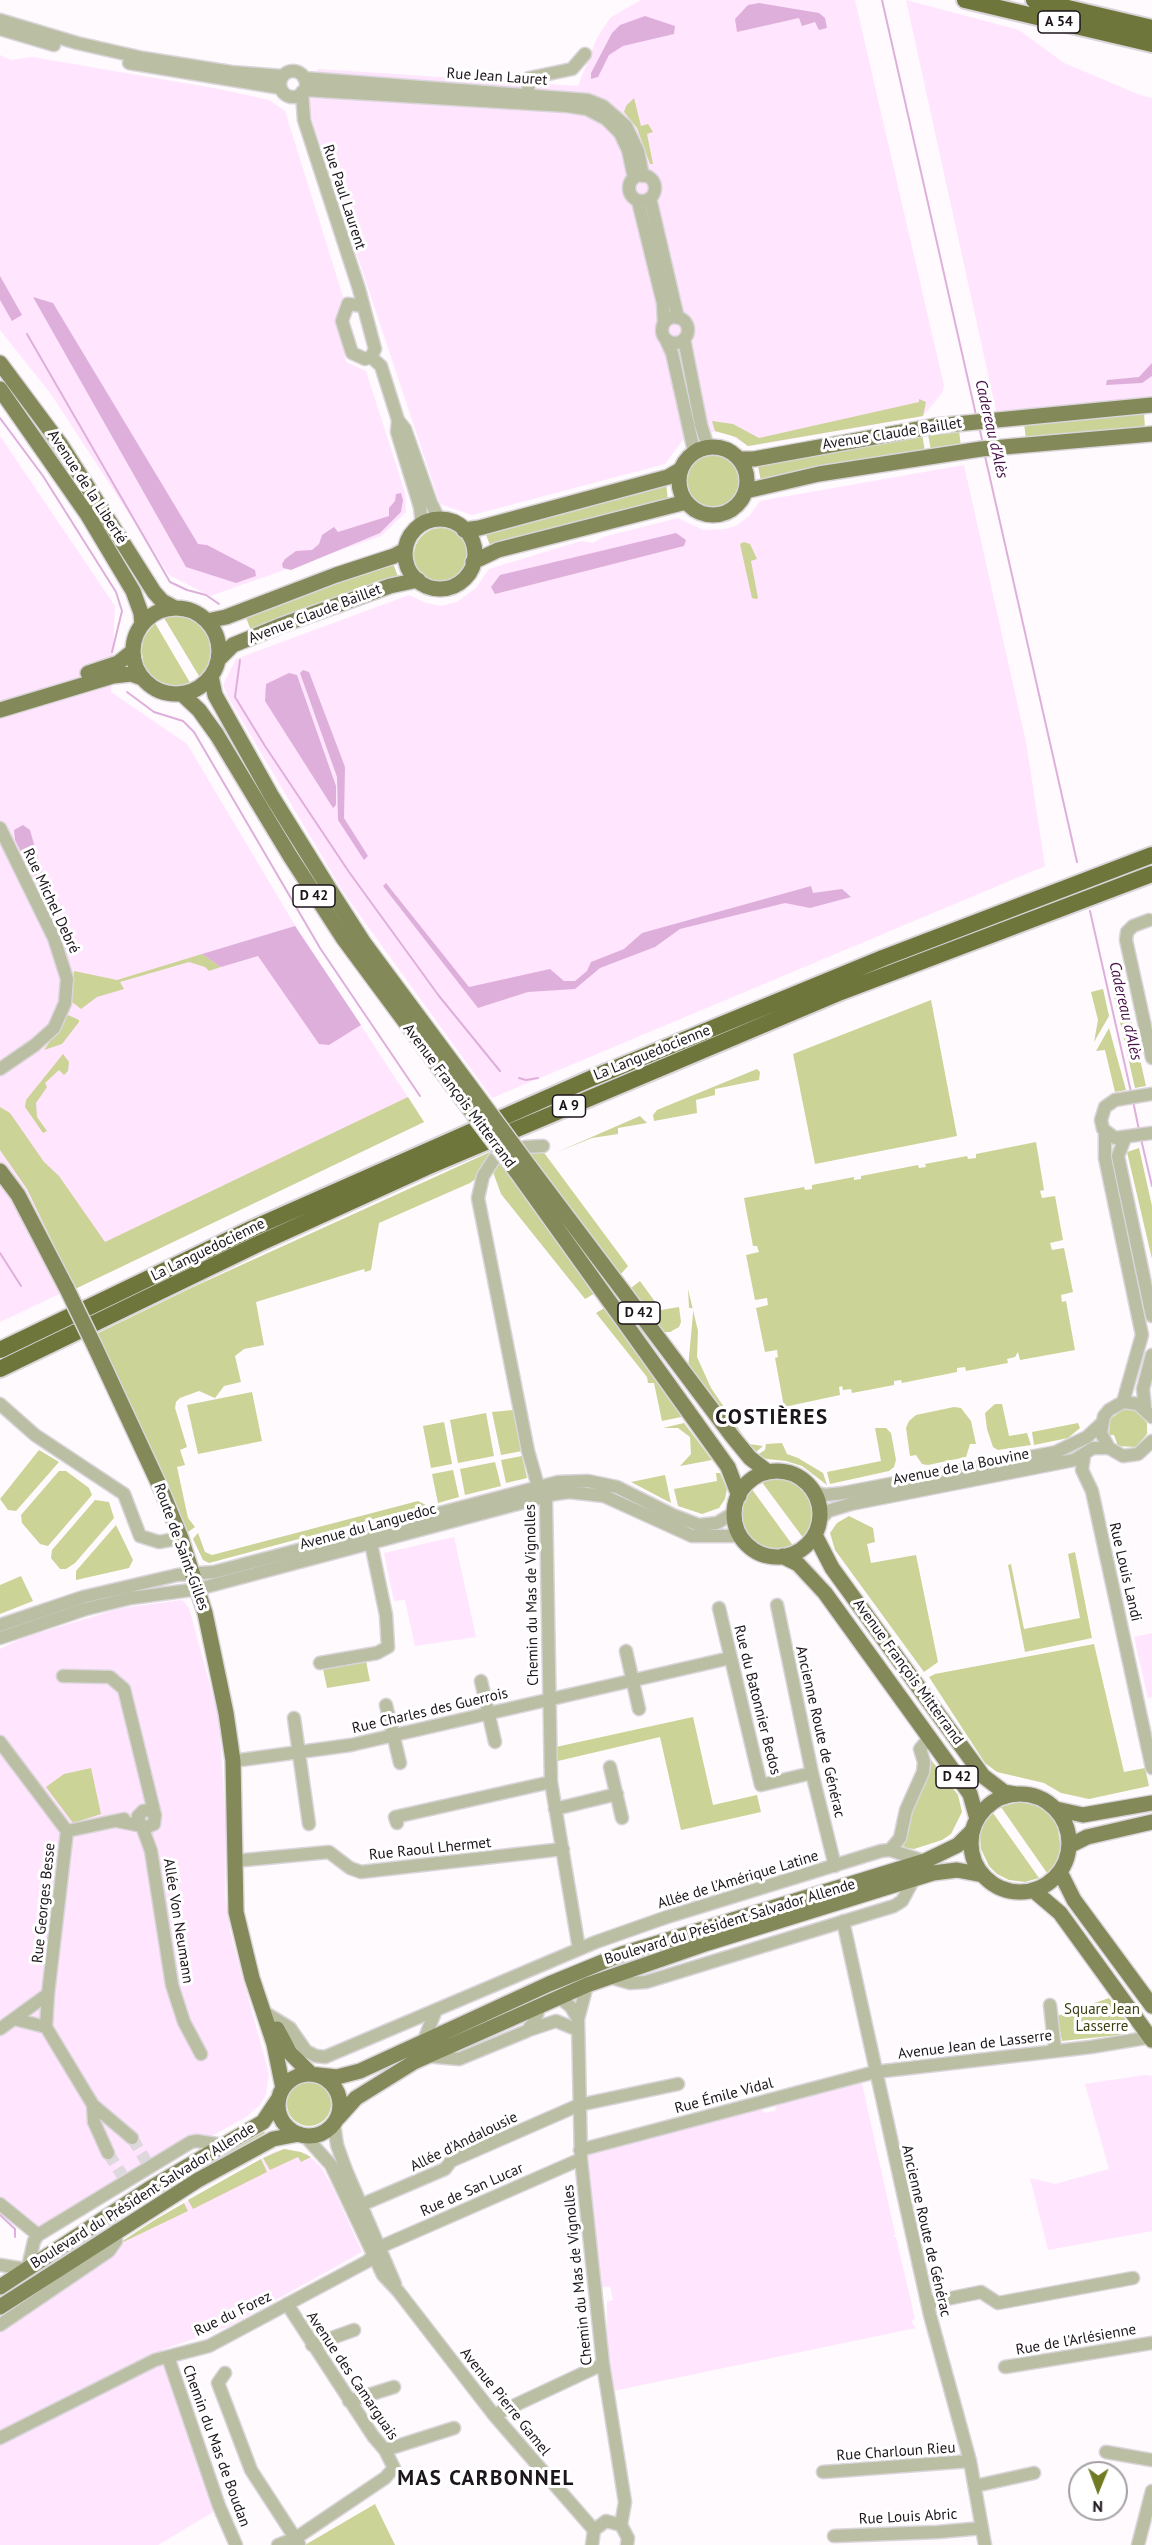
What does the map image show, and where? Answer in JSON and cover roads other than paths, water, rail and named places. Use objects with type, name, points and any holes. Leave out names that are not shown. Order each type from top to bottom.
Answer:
[{"type":"highway","name":"A 54","points":[[965,0],[1152,44]]},
{"type":"highway","name":"A 54","points":[[1034,0],[1152,26]]},
{"type":"highway","name":"La Languedocienne","points":[[0,1350],[250,1229],[592,1078],[883,958],[1152,855]]},
{"type":"highway","name":"La Languedocienne","points":[[0,1369],[258,1244],[459,1154],[841,992],[1152,874]]},
{"type":"main road","name":"Avenue de la Liberté","points":[[0,363],[61,445],[154,592],[162,601],[175,608]]},
{"type":"main road","name":"Avenue de la Liberté","points":[[0,389],[46,453],[103,540],[133,591],[141,613],[142,625]]},
{"type":"main road","name":"Avenue Claude Baillet","points":[[740,459],[960,423],[1152,405]]},
{"type":"main road","name":"Avenue Claude Baillet","points":[[746,491],[819,474],[967,451],[1152,434]]},
{"type":"main road","points":[[465,530],[668,477],[680,470],[701,449],[726,449],[740,459],[747,478],[746,491],[734,508],[718,515],[698,512],[686,502],[679,487],[680,470]]},
{"type":"main road","points":[[473,562],[498,550],[686,502]]},
{"type":"main road","points":[[439,519],[453,522],[465,530],[473,544],[473,562],[468,574],[451,586],[433,588],[418,580],[407,564],[405,550],[409,538],[422,524],[439,519]]},
{"type":"main road","name":"Avenue Claude Baillet","points":[[207,621],[226,617],[405,550]]},
{"type":"main road","name":"Avenue Claude Baillet","points":[[218,660],[233,645],[282,625],[390,586],[418,580]]},
{"type":"main road","points":[[0,710],[113,676],[131,674],[142,678],[156,689],[182,694],[196,689],[211,676],[218,660],[216,635],[207,621],[189,610],[175,608],[157,613],[142,625],[136,636],[133,651],[136,666],[142,678]]},
{"type":"main road","points":[[0,699],[104,669],[118,663],[133,651]]},
{"type":"main road","name":"Avenue François Mitterrand","points":[[211,676],[215,695],[271,795],[364,943],[463,1089]]},
{"type":"main road","name":"Avenue François Mitterrand","points":[[182,694],[199,710],[217,735],[290,856],[349,947],[463,1089],[732,1436],[750,1458],[768,1472]]},
{"type":"main road","name":"Avenue François Mitterrand","points":[[523,1168],[731,1471],[739,1496]]},
{"type":"main road","name":"Route de Saint-Gilles","points":[[0,1171],[18,1195],[67,1288],[138,1436],[181,1538],[196,1582],[226,1713],[233,1761],[236,1912],[257,1992],[274,2044],[281,2093]]},
{"type":"main road","points":[[784,1471],[797,1476],[814,1492],[819,1504],[820,1520],[814,1535],[800,1550],[782,1556],[759,1552],[741,1536],[735,1512],[739,1496],[748,1481],[768,1472],[784,1471]]},
{"type":"main road","name":"Avenue François Mitterrand","points":[[814,1535],[832,1568],[983,1776],[1004,1792],[1015,1794]]},
{"type":"main road","name":"Avenue François Mitterrand","points":[[782,1556],[798,1564],[816,1582],[929,1738],[969,1794],[975,1825]]},
{"type":"main road","points":[[1056,1809],[1067,1828],[1069,1846],[1060,1872],[1050,1882],[1034,1890],[1009,1890],[995,1885],[983,1875],[972,1854],[975,1825],[993,1802],[1015,1794],[1039,1797],[1056,1809],[1083,1815],[1152,1803]]},
{"type":"main road","points":[[1069,1846],[1087,1837],[1152,1822]]},
{"type":"main road","name":"Boulevard du Président Salvador Allende","points":[[315,2074],[346,2076],[549,1983],[678,1935],[925,1861],[958,1845],[975,1825]]},
{"type":"main road","name":"Boulevard du Président Salvador Allende","points":[[336,2121],[359,2096],[425,2056],[587,1985],[914,1879],[947,1870],[971,1871],[983,1875]]},
{"type":"main road","points":[[1060,1872],[1074,1900],[1152,2006]]},
{"type":"main road","points":[[1034,1890],[1060,1913],[1151,2038]]},
{"type":"main road","name":"Route de Saint-Gilles","points":[[257,1992],[290,2053],[315,2074]]},
{"type":"main road","points":[[315,2074],[332,2083],[338,2093],[340,2105],[336,2121],[318,2134],[301,2135],[289,2129],[281,2118],[281,2093],[297,2076],[315,2074]]},
{"type":"main road","name":"Boulevard du Président Salvador Allende","points":[[0,2287],[263,2122],[281,2093]]},
{"type":"main road","name":"Boulevard du Président Salvador Allende","points":[[0,2307],[116,2230],[237,2158],[273,2139],[301,2135]]},
{"type":"street","points":[[0,20],[143,58],[231,72],[281,82],[300,89]]},
{"type":"street","points":[[0,29],[151,69],[281,82],[294,71],[300,89]]},
{"type":"street","points":[[528,94],[529,78],[572,69],[585,54]]},
{"type":"street","name":"Rue Jean Lauret","points":[[300,89],[347,83],[580,98],[611,111],[626,126],[635,142],[639,177]]},
{"type":"street","name":"Rue Jean Lauret","points":[[300,89],[558,105],[587,109],[606,118],[620,133],[639,177]]},
{"type":"street","name":"Rue Paul Laurent","points":[[300,89],[304,120],[356,283],[375,350],[371,357],[360,359],[352,353],[342,321],[356,283]]},
{"type":"street","points":[[639,177],[654,184],[654,192],[644,199],[632,196],[629,190],[639,177]]},
{"type":"street","points":[[644,199],[678,318],[687,327],[684,339],[700,426],[701,449]]},
{"type":"street","points":[[644,199],[663,303],[662,332],[674,360],[701,449]]},
{"type":"street","points":[[348,304],[363,306]]},
{"type":"street","points":[[664,323],[670,318],[678,318]]},
{"type":"street","points":[[666,340],[678,343],[684,339]]},
{"type":"street","name":"Rue Paul Laurent","points":[[371,357],[381,366],[398,420],[405,429],[431,503],[439,519]]},
{"type":"street","name":"Rue Paul Laurent","points":[[398,420],[397,432],[420,507],[422,524]]},
{"type":"street","name":"Rue Michel Debré","points":[[0,828],[54,938],[68,979],[65,1003],[54,1028],[35,1045],[0,1068]]},
{"type":"street","points":[[1149,920],[1133,926],[1127,932],[1126,940],[1152,1058]]},
{"type":"street","points":[[1149,1413],[1138,1404],[1123,1402],[1142,1335],[1105,1158],[1105,1131],[1101,1113],[1115,1100],[1151,1092]]},
{"type":"street","points":[[1105,1131],[1115,1138],[1152,1133]]},
{"type":"street","points":[[1125,1138],[1118,1156],[1152,1316]]},
{"type":"street","name":"Chemin du Mas de Vignolles","points":[[543,1146],[525,1147],[494,1159],[483,1176],[478,1198],[520,1413],[548,1527],[548,1700],[551,1782],[579,1949]]},
{"type":"street","points":[[1149,1413],[1143,1389],[1152,1355]]},
{"type":"street","name":"Avenue de la Bouvine","points":[[814,1492],[825,1495],[843,1493],[1056,1452],[1087,1437],[1101,1424],[1108,1410],[1123,1402]]},
{"type":"street","points":[[0,1404],[35,1435],[124,1494],[140,1536],[159,1542],[181,1538]]},
{"type":"street","points":[[1101,1424],[1104,1441],[1115,1453],[1130,1456],[1150,1447]]},
{"type":"street","name":"Avenue de la Bouvine","points":[[820,1520],[828,1510],[851,1504],[1084,1456],[1093,1448],[1109,1448]]},
{"type":"street","name":"Rue Louis Landi","points":[[1084,1456],[1082,1470],[1092,1491],[1152,1768]]},
{"type":"street","name":"Avenue du Languedoc","points":[[0,1638],[97,1606],[541,1491],[567,1480],[604,1484],[631,1493],[673,1515],[706,1525],[723,1521],[735,1512]]},
{"type":"street","name":"Avenue du Languedoc","points":[[541,1491],[604,1496],[692,1536],[741,1536]]},
{"type":"street","points":[[320,1664],[376,1653],[388,1647],[386,1615],[369,1536]]},
{"type":"street","name":"Avenue du Languedoc","points":[[0,1625],[83,1596],[177,1575],[196,1582]]},
{"type":"street","name":"Ancienne Route de Générac","points":[[777,1605],[812,1773],[835,1866]]},
{"type":"street","name":"Rue du Batonnier Bedos","points":[[718,1608],[761,1785],[812,1773]]},
{"type":"street","points":[[626,1651],[639,1709]]},
{"type":"street","name":"Rue Charles des Guerrois","points":[[233,1761],[299,1753],[393,1735],[730,1658]]},
{"type":"street","name":"Allée Von Neumann","points":[[63,1676],[101,1675],[110,1677],[124,1689],[150,1793],[146,1819],[172,1985],[184,2022],[201,2054]]},
{"type":"street","points":[[481,1681],[495,1742]]},
{"type":"street","points":[[386,1706],[400,1763]]},
{"type":"street","points":[[294,1718],[309,1824]]},
{"type":"street","points":[[925,1861],[890,1850],[900,1838],[906,1810],[923,1772],[924,1762],[920,1749],[929,1738]]},
{"type":"street","name":"Rue Georges Besse","points":[[0,1742],[67,1831],[46,2027]]},
{"type":"street","points":[[610,1767],[622,1818]]},
{"type":"street","points":[[397,1823],[395,1817],[551,1782]]},
{"type":"street","points":[[555,1809],[617,1794]]},
{"type":"street","points":[[67,1831],[117,1821],[146,1819]]},
{"type":"street","name":"Rue Raoul Lhermet","points":[[234,1861],[328,1852],[350,1868],[361,1872],[563,1849]]},
{"type":"street","name":"Allée de l'Amérique Latine","points":[[269,2015],[290,2028],[306,2051],[321,2057],[579,1949],[667,1917],[890,1850]]},
{"type":"street","points":[[609,1977],[630,1983],[646,1982],[843,1922],[900,1903],[914,1879]]},
{"type":"street","name":"Ancienne Route de Générac","points":[[843,1922],[930,2315],[970,2461],[985,2545]]},
{"type":"street","points":[[549,1983],[550,1973],[562,1956]]},
{"type":"street","name":"Chemin du Mas de Vignolles","points":[[587,1985],[578,2025],[580,2154],[603,2364],[625,2502],[621,2525]]},
{"type":"street","points":[[0,2029],[48,1994]]},
{"type":"street","points":[[558,1997],[571,2007],[578,2025]]},
{"type":"street","points":[[527,2031],[535,2021],[540,2005]]},
{"type":"street","points":[[1050,2005],[1055,2050]]},
{"type":"street","points":[[424,2040],[436,2010]]},
{"type":"street","points":[[14,2019],[46,2027],[93,2106],[132,2138]]},
{"type":"street","points":[[425,2056],[459,2059],[556,2021],[578,2025]]},
{"type":"street","name":"Avenue Jean de Lasserre","points":[[875,2072],[1101,2046],[1151,2038]]},
{"type":"street","name":"Rue Émile Vidal","points":[[580,2154],[875,2072]]},
{"type":"street","name":"Allée d'Andalousie","points":[[361,2205],[445,2169],[451,2161],[579,2105],[678,2085]]},
{"type":"street","points":[[93,2106],[94,2122],[108,2153]]},
{"type":"street","name":"Avenue Pierre Gamel","points":[[336,2121],[338,2148],[361,2205],[376,2251]]},
{"type":"street","name":"Avenue Pierre Gamel","points":[[301,2135],[331,2165],[398,2290],[494,2415],[594,2530]]},
{"type":"street","points":[[0,2265],[27,2268],[34,2241],[38,2235],[148,2164],[191,2142],[224,2145]]},
{"type":"street","name":"Rue de San Lucar","points":[[376,2251],[580,2154]]},
{"type":"street","points":[[0,2204],[38,2235]]},
{"type":"street","points":[[0,2325],[101,2257],[116,2241],[116,2230]]},
{"type":"street","name":"Rue du Forez","points":[[0,2438],[155,2360],[209,2346],[368,2261],[376,2251]]},
{"type":"street","points":[[932,2302],[981,2292],[998,2303],[1133,2278]]},
{"type":"street","name":"Avenue des Camarguais","points":[[278,2545],[297,2542],[385,2478],[394,2468],[385,2450],[349,2401],[287,2304]]},
{"type":"street","points":[[312,2345],[354,2330]]},
{"type":"street","name":"Rue de l'Arlésienne","points":[[1005,2367],[1152,2343]]},
{"type":"street","name":"Chemin du Mas de Boudan","points":[[168,2357],[219,2506],[236,2545]]},
{"type":"street","points":[[494,2415],[603,2364]]},
{"type":"street","points":[[225,2373],[218,2383],[251,2470],[297,2542]]},
{"type":"street","points":[[349,2401],[394,2387]]},
{"type":"street","points":[[385,2450],[454,2428]]},
{"type":"street","points":[[1106,2452],[1152,2460]]},
{"type":"street","name":"Rue Charloun Rieu","points":[[823,2472],[970,2461]]},
{"type":"street","points":[[975,2486],[1034,2473]]},
{"type":"street","points":[[1138,2545],[1148,2530],[1152,2491]]},
{"type":"street","points":[[592,2545],[594,2530],[606,2521],[621,2525],[626,2531],[627,2545]]},
{"type":"street","name":"Rue Louis Abric","points":[[834,2536],[982,2528]]},
{"type":"waterway","name":"Cadereau d'Alès","points":[[882,0],[976,415]]},
{"type":"waterway","points":[[27,334],[170,582],[206,595],[219,604]]},
{"type":"waterway","points":[[0,418],[43,476],[116,592],[122,611],[112,652]]},
{"type":"waterway","name":"Cadereau d'Alès","points":[[979,426],[983,444]]},
{"type":"waterway","name":"Cadereau d'Alès","points":[[985,456],[1077,862]]},
{"type":"waterway","points":[[240,660],[235,697],[265,746],[349,872],[439,996],[500,1071]]},
{"type":"waterway","points":[[127,692],[154,712],[183,721],[194,732],[320,948],[420,1096]]},
{"type":"waterway","name":"Cadereau d'Alès","points":[[1090,911],[1131,1092]]},
{"type":"waterway","points":[[519,1078],[526,1080],[538,1078]]},
{"type":"waterway","name":"Cadereau d'Alès","points":[[1133,1101],[1139,1130]]},
{"type":"waterway","name":"Cadereau d'Alès","points":[[1141,1139],[1152,1186]]},
{"type":"waterway","points":[[0,1253],[21,1286]]},
{"type":"waterway","points":[[0,2215],[15,2229],[15,2237]]},
{"type":"tunnel","points":[[132,2138],[146,2161]]},
{"type":"tunnel","points":[[108,2153],[122,2175]]},
{"type":"district","name":"COSTIÈRES","points":[[772,1418]]},
{"type":"district","name":"MAS CARBONNEL","points":[[486,2479]]},
{"type":"park label","name":"Square Jean Lasserre","points":[[1102,2018]]}]
